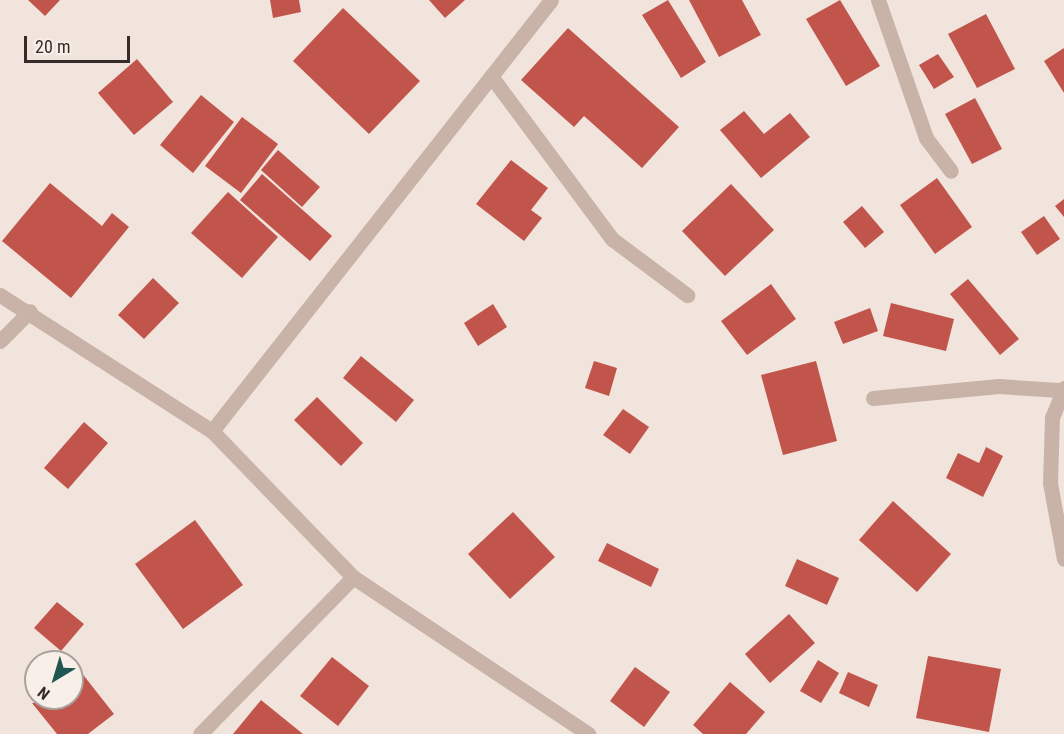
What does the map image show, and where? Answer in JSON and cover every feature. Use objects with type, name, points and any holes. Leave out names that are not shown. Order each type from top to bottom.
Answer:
[{"type":"street","points":[[212,431],[551,0]]},
{"type":"street","points":[[878,0],[926,138],[951,171]]},
{"type":"street","points":[[491,76],[612,239],[641,266],[687,295]]},
{"type":"street","points":[[0,295],[30,311],[212,431],[353,577],[588,734]]},
{"type":"street","points":[[0,341],[30,311]]},
{"type":"street","points":[[873,398],[998,386],[1061,389],[1050,483],[1064,559]]},
{"type":"street","points":[[200,734],[353,577]]},
{"type":"building","points":[[28,0],[60,0],[45,16]]},
{"type":"building","points":[[270,0],[299,0],[301,12],[273,18]]},
{"type":"building","points":[[429,0],[465,0],[445,18]]},
{"type":"building","points":[[668,0],[706,62],[681,78],[642,15]]},
{"type":"building","points":[[689,0],[742,0],[761,35],[719,57]]},
{"type":"building","points":[[840,0],[880,66],[846,86],[806,19]]},
{"type":"building","points":[[343,8],[420,81],[369,134],[293,61]]},
{"type":"building","points":[[986,14],[1015,69],[977,88],[948,34]]},
{"type":"building","points":[[568,28],[679,127],[642,168],[584,116],[574,127],[521,80]]},
{"type":"building","points":[[1064,48],[1064,93],[1044,61]]},
{"type":"building","points":[[938,54],[954,77],[934,89],[919,65]]},
{"type":"building","points":[[137,59],[173,102],[134,135],[98,93]]},
{"type":"building","points":[[201,95],[234,122],[193,173],[160,145]]},
{"type":"building","points":[[975,98],[1002,149],[972,164],[945,114]]},
{"type":"building","points":[[744,111],[764,134],[790,113],[810,137],[761,178],[720,130]]},
{"type":"building","points":[[242,117],[278,144],[241,193],[205,166]]},
{"type":"building","points":[[278,150],[320,187],[302,207],[261,170]]},
{"type":"building","points":[[511,160],[548,188],[531,210],[542,218],[524,241],[476,204]]},
{"type":"building","points":[[262,174],[332,236],[310,261],[240,200]]},
{"type":"building","points":[[937,178],[972,227],[935,254],[900,205]]},
{"type":"building","points":[[50,183],[102,226],[112,213],[129,227],[71,298],[2,241]]},
{"type":"building","points":[[731,184],[774,230],[725,276],[682,231]]},
{"type":"building","points":[[228,192],[278,237],[242,278],[191,233]]},
{"type":"building","points":[[1064,199],[1064,217],[1055,206]]},
{"type":"building","points":[[862,206],[884,232],[865,248],[843,222]]},
{"type":"building","points":[[1044,216],[1060,239],[1037,255],[1021,232]]},
{"type":"building","points":[[153,278],[179,303],[144,339],[118,315]]},
{"type":"building","points":[[968,279],[1019,339],[1000,355],[950,294]]},
{"type":"building","points":[[771,284],[796,319],[747,355],[721,321]]},
{"type":"building","points":[[891,303],[954,319],[946,351],[883,336]]},
{"type":"building","points":[[493,304],[507,327],[478,346],[464,323]]},
{"type":"building","points":[[870,308],[878,331],[843,344],[834,322]]},
{"type":"building","points":[[361,356],[414,400],[396,422],[343,378]]},
{"type":"building","points":[[594,361],[617,368],[609,396],[585,388]]},
{"type":"building","points":[[816,361],[837,441],[783,455],[761,375]]},
{"type":"building","points":[[317,397],[363,443],[341,466],[294,420]]},
{"type":"building","points":[[623,409],[649,427],[630,454],[603,435]]},
{"type":"building","points":[[84,422],[108,443],[68,489],[44,468]]},
{"type":"building","points":[[986,447],[1003,456],[983,497],[946,478],[958,453],[979,463]]},
{"type":"building","points":[[893,501],[951,554],[917,592],[859,540]]},
{"type":"building","points":[[513,512],[555,557],[510,599],[468,554]]},
{"type":"building","points":[[195,520],[243,585],[183,629],[135,564]]},
{"type":"building","points":[[607,543],[659,569],[651,587],[598,561]]},
{"type":"building","points":[[797,559],[839,578],[827,605],[785,586]]},
{"type":"building","points":[[57,602],[84,624],[62,650],[34,628]]},
{"type":"building","points":[[789,614],[815,643],[770,683],[745,654]]},
{"type":"building","points":[[928,656],[1001,669],[989,732],[916,718]]},
{"type":"building","points":[[332,657],[369,686],[338,726],[300,696]]},
{"type":"building","points":[[818,660],[839,673],[821,703],[800,691]]},
{"type":"building","points":[[635,667],[670,692],[644,727],[610,701]]},
{"type":"building","points":[[848,672],[878,685],[869,707],[839,693]]},
{"type":"building","points":[[84,676],[114,714],[88,734],[57,734],[38,710],[84,710]]},
{"type":"building","points":[[730,682],[765,712],[746,734],[703,734],[693,725]]},
{"type":"building","points":[[261,700],[303,734],[233,734]]}]
